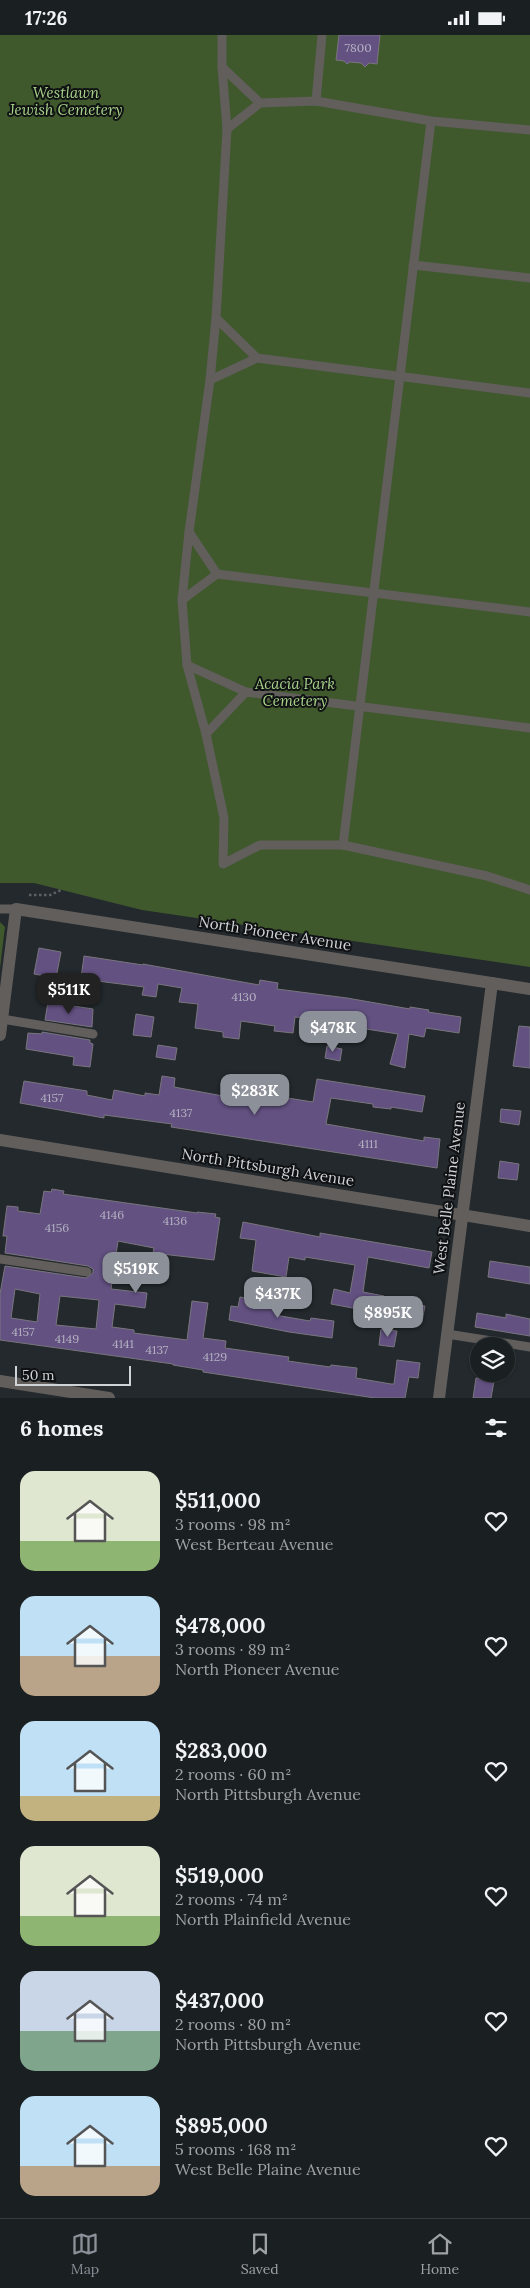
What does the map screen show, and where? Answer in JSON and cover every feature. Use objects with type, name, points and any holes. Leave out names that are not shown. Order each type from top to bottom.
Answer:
[{"type":"street","name":"North Pioneer Avenue","points":[[16,909],[530,989]]},
{"type":"street","points":[[0,1035],[16,909]]},
{"type":"street","name":"West Belle Plaine Avenue","points":[[439,1398],[492,983]]},
{"type":"street","name":"North Pittsburgh Avenue","points":[[0,1140],[530,1226]]},
{"type":"street","points":[[0,1381],[109,1398]]},
{"type":"lane","points":[[222,35],[222,67],[227,129],[216,318],[182,600],[187,665],[206,733],[224,818],[223,864],[260,845],[343,845],[487,876],[530,890]]},
{"type":"lane","points":[[316,101],[322,35]]},
{"type":"lane","points":[[222,67],[260,103]]},
{"type":"lane","points":[[227,129],[260,103],[316,101],[431,121],[530,130]]},
{"type":"lane","points":[[343,845],[431,121]]},
{"type":"lane","points":[[413,265],[530,278]]},
{"type":"lane","points":[[216,318],[257,358]]},
{"type":"lane","points":[[210,380],[257,358],[530,393]]},
{"type":"lane","points":[[189,532],[217,574]]},
{"type":"lane","points":[[182,600],[217,574],[530,612]]},
{"type":"lane","points":[[187,665],[246,692],[530,728]]},
{"type":"lane","points":[[206,733],[246,692]]},
{"type":"lane","points":[[0,909],[16,909]]},
{"type":"lane","points":[[2,1019],[93,1034]]},
{"type":"lane","points":[[0,1259],[87,1272]]},
{"type":"lane","points":[[447,1334],[530,1347]]},
{"type":"path","points":[[25,895],[50,895],[62,890]]},
{"type":"green space","name":"Acacia Park Cemetery","points":[[0,35],[530,35],[530,967],[142,910],[34,883],[0,883]]},
{"type":"green space","points":[[0,922],[5,927],[0,968]]},
{"type":"building","points":[[339,35],[380,35],[377,64],[369,63],[365,67],[361,63],[350,62],[347,64],[344,61],[336,60]]},
{"type":"building","points":[[39,948],[61,952],[56,978],[34,974]]},
{"type":"building","points":[[84,956],[143,964],[259,985],[260,980],[278,983],[277,989],[347,998],[410,1009],[410,1007],[429,1010],[428,1012],[461,1017],[459,1033],[426,1028],[424,1037],[409,1034],[405,1068],[390,1064],[398,1034],[347,1026],[347,1023],[295,1017],[293,1033],[274,1031],[275,1026],[241,1021],[239,1039],[223,1037],[223,1032],[195,1028],[198,1004],[179,1002],[182,988],[158,984],[156,997],[142,995],[144,987],[82,979]]},
{"type":"building","points":[[48,1002],[93,1009],[92,1027],[45,1020]]},
{"type":"building","points":[[136,1014],[154,1017],[151,1037],[133,1035]]},
{"type":"building","points":[[519,1026],[530,1027],[530,1068],[513,1066]]},
{"type":"building","points":[[42,1032],[90,1040],[90,1043],[93,1044],[90,1067],[73,1065],[74,1057],[26,1049],[28,1033],[42,1034]]},
{"type":"building","points":[[158,1045],[177,1048],[175,1060],[156,1057]]},
{"type":"building","points":[[327,1046],[342,1049],[340,1061],[325,1058]]},
{"type":"building","points":[[162,1076],[175,1078],[174,1087],[223,1096],[224,1088],[313,1102],[317,1079],[425,1096],[422,1112],[391,1107],[391,1109],[373,1107],[373,1104],[331,1098],[326,1124],[424,1141],[424,1137],[440,1139],[437,1168],[171,1127],[172,1124],[104,1115],[104,1118],[20,1103],[24,1081],[87,1091],[87,1095],[112,1100],[114,1090],[145,1096],[145,1093],[159,1095]]},
{"type":"building","points":[[501,1109],[521,1111],[519,1125],[500,1122]]},
{"type":"building","points":[[500,1161],[519,1164],[517,1180],[498,1178]]},
{"type":"building","points":[[52,1189],[64,1191],[63,1194],[216,1214],[215,1217],[220,1218],[214,1260],[153,1253],[154,1248],[118,1241],[111,1289],[147,1293],[145,1308],[115,1304],[112,1327],[134,1330],[134,1333],[187,1340],[192,1301],[208,1303],[203,1338],[226,1341],[225,1348],[289,1357],[288,1361],[330,1367],[331,1365],[357,1368],[356,1378],[391,1384],[394,1384],[397,1360],[420,1363],[418,1378],[409,1377],[405,1398],[375,1398],[203,1372],[203,1370],[173,1364],[0,1340],[0,1294],[5,1266],[86,1278],[93,1273],[93,1269],[88,1266],[5,1253],[7,1236],[3,1236],[7,1206],[18,1207],[18,1211],[40,1214],[44,1191],[51,1192]],"holes":[[[15,1289],[40,1294],[37,1322],[11,1318]],[[60,1296],[99,1300],[96,1329],[56,1325]]]},
{"type":"building","points":[[243,1222],[320,1237],[320,1233],[432,1252],[429,1268],[368,1257],[363,1292],[384,1296],[380,1313],[331,1304],[334,1289],[350,1293],[355,1265],[305,1257],[305,1260],[289,1257],[286,1277],[252,1271],[256,1240],[240,1238]]},
{"type":"building","points":[[490,1261],[530,1267],[530,1284],[488,1277]]},
{"type":"building","points":[[240,1297],[277,1303],[275,1315],[310,1321],[311,1318],[334,1321],[332,1338],[229,1320],[231,1306],[238,1307]]},
{"type":"building","points":[[409,1303],[425,1306],[422,1321],[406,1318]]},
{"type":"building","points":[[477,1313],[506,1318],[506,1314],[530,1319],[530,1336],[475,1327]]},
{"type":"building","points":[[381,1329],[397,1331],[394,1347],[379,1345]]},
{"type":"building","points":[[475,1382],[494,1382],[491,1398],[473,1398]]},
{"type":"park label","name":"Westlawn Jewish Cemetery","points":[[66,100]]}]
